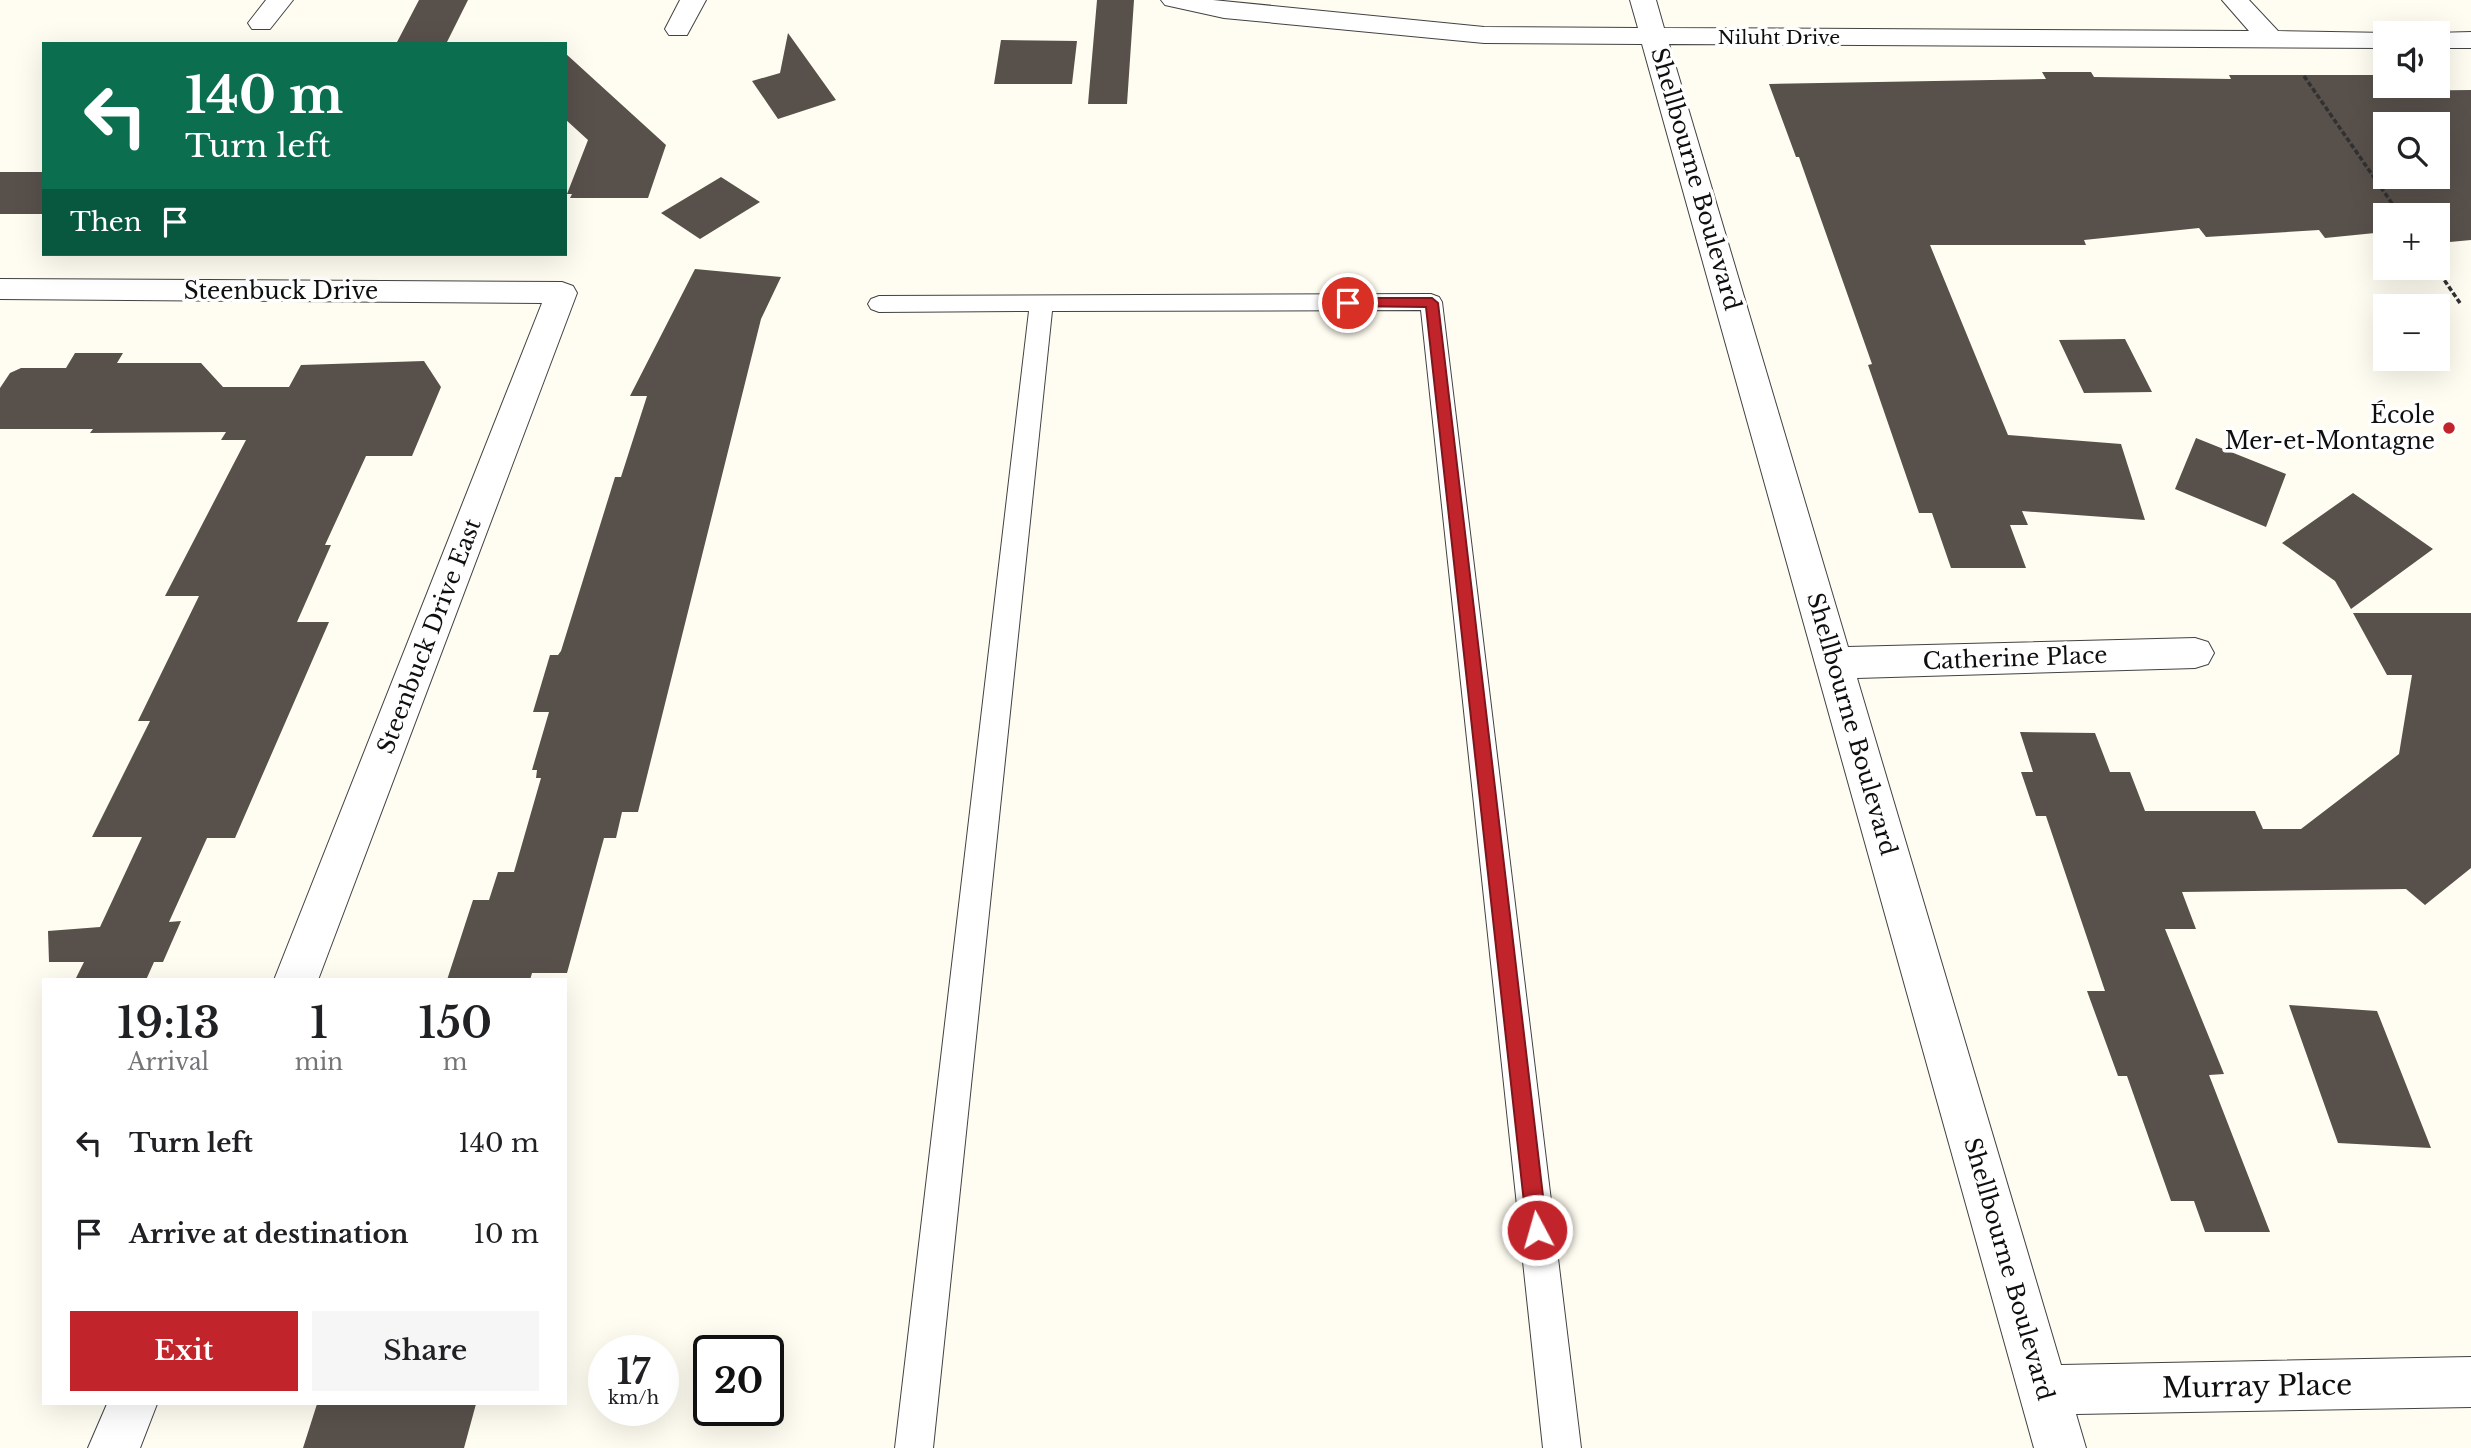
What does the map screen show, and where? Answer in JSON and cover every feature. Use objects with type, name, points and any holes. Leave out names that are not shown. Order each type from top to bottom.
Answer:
[{"type":"street","points":[[261,23],[280,0]]},
{"type":"street","points":[[678,29],[693,0]]},
{"type":"street","name":"Niluht Drive","points":[[1174,0],[1224,10],[1484,35],[2373,40]]},
{"type":"street","name":"Shellbourne Boulevard","points":[[1643,0],[2060,1448]]},
{"type":"street","points":[[2235,0],[2275,40]]},
{"type":"street","points":[[2450,40],[2471,40]]},
{"type":"street","name":"Steenbuck Drive","points":[[0,289],[562,293]]},
{"type":"street","name":"Steenbuck Drive East","points":[[297,978],[562,293]]},
{"type":"street","name":"Catherine Place","points":[[1835,663],[2195,653]]},
{"type":"street","name":"Murray Place","points":[[2043,1390],[2471,1382]]},
{"type":"street","points":[[114,1448],[132,1405]]},
{"type":"lane","points":[[878,304],[1432,303],[1562,1448]]},
{"type":"lane","points":[[914,1448],[1041,304]]},
{"type":"path","points":[[2275,40],[2391,203]]},
{"type":"path","points":[[2444,280],[2460,303]]},
{"type":"building","points":[[419,0],[468,0],[447,42],[397,42]]},
{"type":"building","points":[[1097,0],[1134,0],[1127,104],[1088,104]]},
{"type":"building","points":[[788,33],[836,100],[778,119],[752,81],[780,73]]},
{"type":"building","points":[[1001,40],[1077,41],[1072,84],[994,84]]},
{"type":"building","points":[[567,55],[666,145],[648,198],[570,198],[572,194],[567,194],[588,140],[567,121]]},
{"type":"building","points":[[2042,72],[2091,72],[2094,77],[2231,79],[2229,75],[2373,75],[2373,98],[2450,98],[2450,90],[2471,90],[2471,240],[2450,242],[2450,203],[2373,203],[2373,233],[2325,238],[2319,230],[2206,237],[2199,228],[2084,240],[2086,245],[1930,245],[2008,435],[2121,444],[2145,520],[2022,511],[2028,525],[2010,525],[2026,568],[1951,568],[1932,513],[1919,513],[1868,365],[1872,364],[1799,157],[1796,157],[1769,84],[2046,79]]},
{"type":"building","points":[[0,172],[42,172],[42,214],[0,214]]},
{"type":"building","points":[[721,177],[760,202],[700,239],[661,213]]},
{"type":"building","points":[[695,269],[781,277],[761,319],[638,812],[622,812],[616,838],[604,838],[567,973],[532,973],[531,978],[448,978],[473,900],[489,900],[498,872],[514,872],[541,778],[536,778],[537,770],[532,770],[549,712],[533,712],[550,655],[558,655],[561,651],[615,477],[621,477],[647,396],[630,396]]},
{"type":"building","points":[[2125,339],[2152,392],[2084,393],[2059,340]]},
{"type":"building","points":[[75,353],[123,353],[117,363],[201,363],[223,387],[289,387],[301,365],[424,361],[441,387],[412,456],[366,456],[325,545],[331,545],[297,622],[329,622],[235,838],[207,838],[169,922],[181,921],[163,962],[154,962],[147,978],[76,978],[84,962],[49,962],[48,931],[100,927],[142,837],[92,837],[150,721],[138,721],[199,596],[165,596],[246,440],[221,440],[226,432],[90,433],[93,429],[0,429],[0,388],[10,373],[21,368],[66,368]]},
{"type":"building","points":[[2196,438],[2286,474],[2266,527],[2175,489]]},
{"type":"building","points":[[2353,493],[2433,549],[2351,609],[2335,581],[2282,543]]},
{"type":"building","points":[[2353,613],[2471,613],[2471,868],[2425,905],[2406,889],[2182,892],[2196,929],[2165,929],[2224,1074],[2209,1075],[2270,1232],[2205,1232],[2194,1201],[2171,1201],[2127,1076],[2118,1076],[2087,991],[2105,991],[2046,816],[2036,816],[2021,772],[2033,772],[2020,732],[2095,733],[2110,772],[2130,772],[2145,811],[2255,811],[2263,829],[2301,829],[2399,754],[2412,675],[2387,675]]},
{"type":"building","points":[[2289,1005],[2377,1011],[2431,1148],[2338,1143]]},
{"type":"building","points":[[317,1405],[476,1405],[464,1448],[303,1448]]},
{"type":"place","name":"École Mer-et-Montagne","points":[[2449,428]]},
{"type":"route","points":[[1348,303],[1432,303],[1537,1230]]}]
